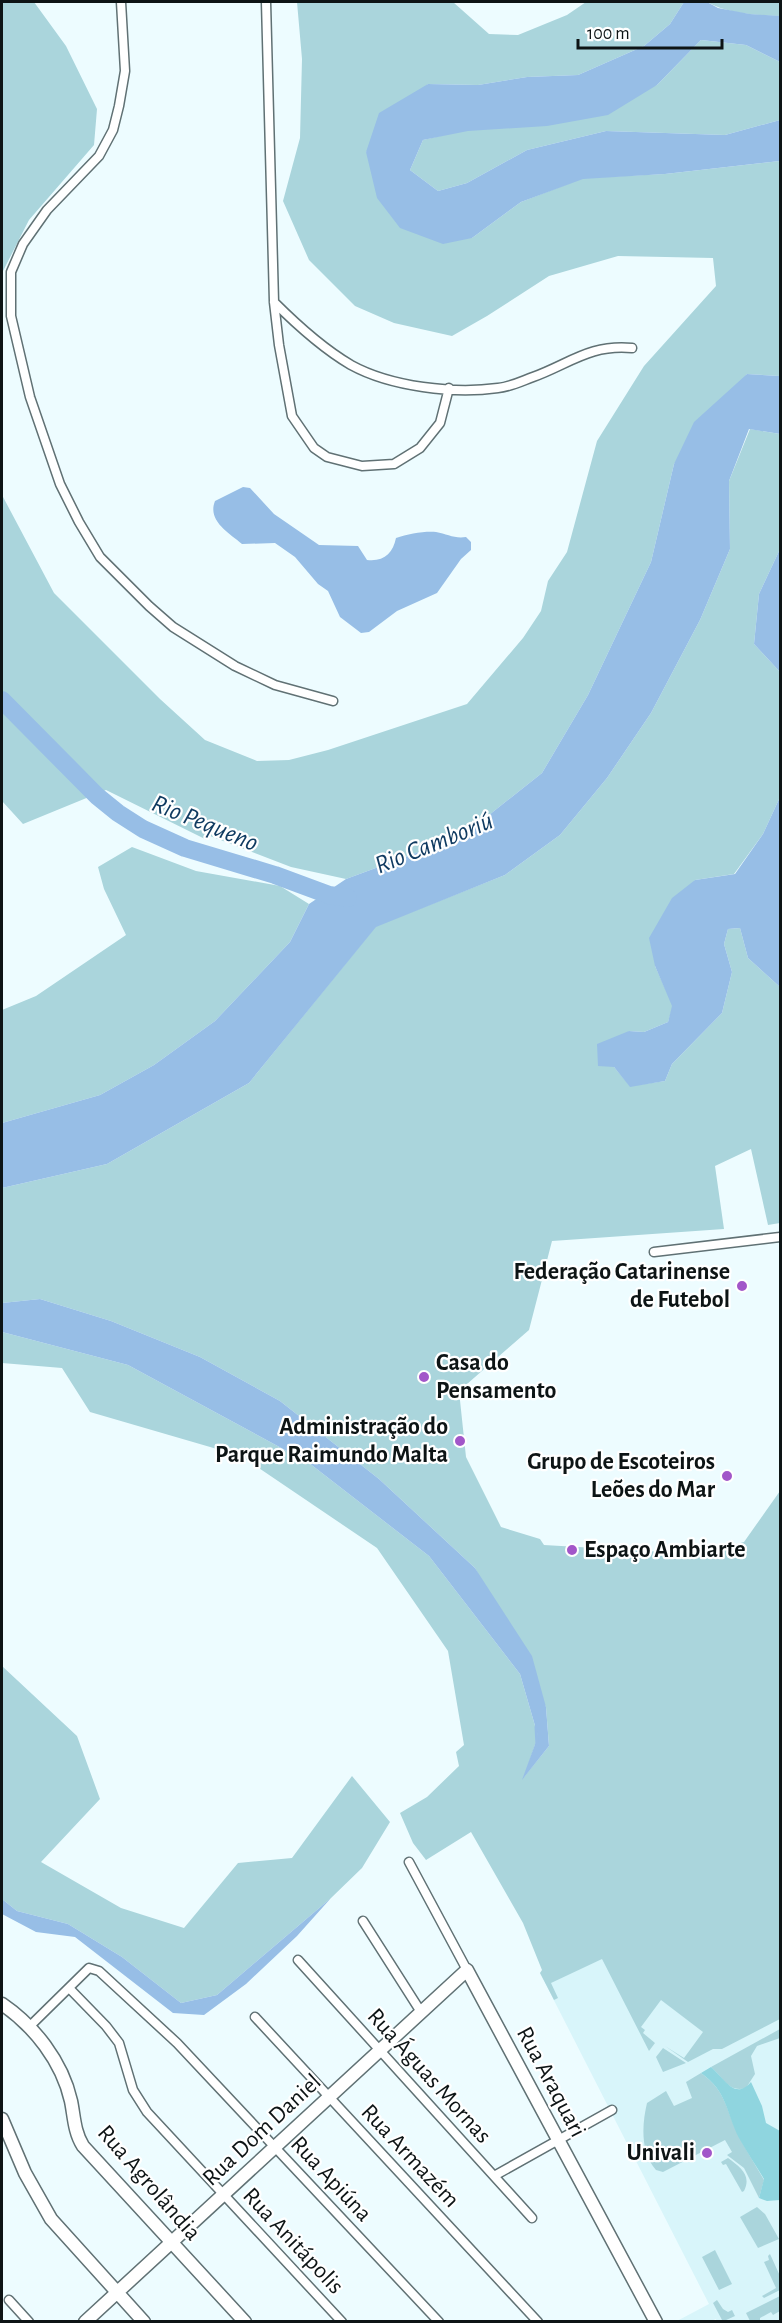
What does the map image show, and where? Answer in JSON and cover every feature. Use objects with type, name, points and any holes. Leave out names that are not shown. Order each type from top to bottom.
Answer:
[{"type":"street","points":[[121,2],[125,71],[113,130],[99,156],[47,210],[23,244],[11,272],[11,316],[30,397],[60,484],[100,557],[149,606],[174,627],[235,666],[275,685],[333,700]]},
{"type":"street","points":[[266,2],[274,302],[292,416],[314,447],[327,457],[362,466],[394,464],[420,448],[440,423],[449,388]]},
{"type":"street","points":[[274,302],[311,338],[353,366],[395,382],[468,390],[501,388],[540,374],[590,351],[619,346],[632,348]]},
{"type":"street","points":[[654,1252],[780,1238]]},
{"type":"street","name":"Rua Araquari","points":[[409,1862],[657,2322]]},
{"type":"street","points":[[363,1921],[421,2012]]},
{"type":"street","name":"Rua Águas Mornas","points":[[298,1960],[532,2218]]},
{"type":"street","name":"Rua Apiúna","points":[[69,1988],[88,1968],[94,1968],[104,1974],[141,2008],[275,2147],[439,2322]]},
{"type":"street","name":"Rua Dom Daniel","points":[[85,2322],[467,1970]]},
{"type":"street","points":[[30,2026],[69,1988]]},
{"type":"street","name":"Rua Anitápolis","points":[[69,1988],[106,2026],[119,2043],[133,2090],[147,2112],[342,2322]]},
{"type":"street","name":"Rua Agrolândia","points":[[2,2004],[30,2026],[44,2043],[66,2086],[78,2136],[83,2145],[245,2322]]},
{"type":"street","name":"Rua Armazém","points":[[255,2017],[538,2322]]},
{"type":"street","points":[[494,2176],[612,2110]]},
{"type":"street","points":[[2,2119],[41,2206],[62,2233],[144,2322]]},
{"type":"street","points":[[9,2300],[29,2322]]},
{"type":"shaded area","points":[[2,2],[34,2],[66,46],[97,109],[94,145],[29,220],[2,273]]},
{"type":"shaded area","points":[[297,2],[453,2],[489,34],[518,35],[567,15],[586,2],[684,2],[670,24],[644,46],[578,75],[527,77],[478,85],[428,84],[366,152],[472,238],[521,202],[583,178],[665,174],[780,161],[780,376],[747,374],[674,464],[651,562],[588,695],[542,773],[489,815],[427,849],[346,879],[291,867],[210,836],[207,840],[106,790],[23,824],[2,801],[2,495],[54,593],[160,699],[205,740],[257,761],[289,760],[328,750],[467,704],[523,638],[541,611],[548,581],[567,552],[597,441],[644,366],[716,286],[713,258],[618,256],[549,276],[452,336],[394,323],[355,306],[309,260],[283,201],[300,138],[302,59]]},
{"type":"shaded area","points":[[684,2],[707,2],[718,8],[750,14],[780,16],[780,62],[746,45],[701,40],[657,85],[608,115],[547,126],[468,131],[423,140],[410,170],[438,191],[467,183],[527,150],[606,131],[725,135],[780,120],[780,161],[665,174],[583,179],[521,202],[472,238],[443,244],[400,228],[377,198],[366,152],[379,113],[428,84],[478,85],[527,77],[578,75],[644,46],[670,24]]},
{"type":"shaded area","points":[[707,2],[780,2],[780,16],[733,11]]},
{"type":"shaded area","points":[[701,40],[746,45],[780,62],[780,120],[725,135],[606,131],[527,150],[467,183],[438,191],[410,170],[423,140],[657,85]]},
{"type":"shaded area","points":[[747,374],[780,376],[780,434],[749,429],[729,481],[730,549],[700,620],[651,713],[607,778],[560,835],[505,875],[376,927],[249,1083],[107,1164],[2,1188],[2,1123],[100,1095],[154,1065],[215,1021],[290,942],[309,904],[346,879],[427,849],[489,815],[542,773],[588,695],[651,562],[674,464],[694,422]]},
{"type":"shaded area","points":[[750,429],[780,434],[780,549],[759,594],[754,644],[780,672],[780,797],[763,834],[734,874],[695,880],[655,966],[673,1006],[668,1022],[644,1032],[629,1031],[614,1067],[630,1086],[665,1081],[672,1064],[722,1013],[732,972],[724,944],[728,929],[740,928],[748,958],[780,987],[780,1223],[768,1225],[751,1149],[715,1166],[724,1229],[552,1241],[529,1330],[459,1391],[466,1457],[501,1527],[540,1539],[544,1545],[698,1554],[744,1542],[780,1491],[780,2019],[722,2049],[713,2049],[688,2062],[665,2046],[684,2058],[703,2032],[661,2000],[641,2027],[645,2030],[643,2033],[655,2043],[649,2051],[602,1959],[551,1983],[558,1998],[554,2000],[540,1973],[542,1970],[523,1923],[471,1832],[426,1860],[413,1843],[400,1813],[427,1797],[459,1766],[456,1752],[464,1745],[448,1651],[377,1548],[241,1456],[90,1412],[62,1368],[2,1363],[2,1332],[128,1365],[309,1463],[429,1556],[520,1674],[538,1736],[524,1777],[549,1746],[546,1707],[475,1568],[379,1479],[280,1401],[200,1357],[111,1321],[40,1299],[2,1303],[2,1188],[107,1164],[249,1083],[376,926],[505,875],[560,835],[607,778],[651,713],[700,620],[730,549],[729,481]]},
{"type":"shaded area","points":[[243,487],[250,488],[274,514],[319,545],[358,546],[367,560],[378,560],[387,555],[393,548],[396,538],[421,532],[466,537],[471,542],[471,550],[461,559],[437,593],[397,611],[369,632],[361,633],[340,617],[328,591],[318,584],[295,557],[275,543],[242,544],[221,526],[214,515],[215,501]]},
{"type":"shaded area","points":[[780,549],[780,672],[754,644],[759,594]]},
{"type":"shaded area","points":[[780,797],[780,987],[748,958],[740,928],[728,929],[724,944],[732,972],[722,1013],[672,1064],[665,1081],[630,1087],[614,1067],[598,1066],[597,1044],[629,1031],[644,1032],[668,1022],[672,1006],[655,966],[649,938],[672,898],[695,880],[735,874],[763,834]]},
{"type":"shaded area","points":[[132,847],[196,871],[280,886],[309,904],[290,942],[215,1021],[154,1065],[100,1095],[2,1123],[2,1010],[36,996],[126,935],[104,889],[98,867]]},
{"type":"shaded area","points":[[40,1299],[111,1321],[200,1357],[280,1401],[379,1479],[475,1568],[532,1656],[546,1707],[549,1746],[522,1780],[538,1736],[520,1674],[429,1556],[309,1463],[128,1365],[2,1332],[2,1303]]},
{"type":"shaded area","points":[[2,1666],[77,1736],[100,1799],[41,1862],[121,1908],[184,1928],[238,1863],[292,1858],[352,1776],[390,1822],[362,1868],[331,1898],[217,1995],[181,2003],[122,1957],[68,1924],[17,1911],[2,1899]]},
{"type":"shaded area","points":[[331,1898],[297,1936],[246,1984],[204,2015],[173,2013],[75,1937],[36,1932],[2,1914],[2,1899],[17,1911],[68,1924],[122,1957],[181,2003],[217,1995]]},
{"type":"shaded area","name":"Univali","points":[[610,1946],[780,1985],[780,2321],[717,2322],[716,2319],[677,2321],[709,2304],[540,1973]]},
{"type":"shaded area","points":[[780,2029],[780,2038],[757,2046],[751,2056],[755,2074],[746,2088],[730,2086],[711,2067]]},
{"type":"shaded area","points":[[663,2048],[686,2063],[663,2072],[656,2057]]},
{"type":"shaded area","points":[[711,2067],[735,2089],[745,2087],[751,2082],[762,2106],[766,2123],[780,2131],[780,2200],[767,2201],[759,2198],[764,2179],[739,2138],[721,2095],[710,2080],[701,2073]]},
{"type":"shaded area","points":[[701,2073],[710,2080],[721,2095],[740,2138],[764,2180],[759,2198],[744,2168],[727,2155],[732,2152],[725,2140],[663,2172],[656,2170],[647,2155],[644,2120],[647,2103],[666,2091],[674,2106],[692,2098],[686,2082]]},
{"type":"shaded area","points":[[728,2158],[746,2176],[746,2185],[742,2192],[726,2164],[723,2165],[721,2162]]},
{"type":"shaded area","points":[[757,2207],[765,2214],[779,2239],[758,2248],[740,2217]]},
{"type":"shaded area","points":[[715,2250],[732,2284],[719,2290],[702,2257]]},
{"type":"shaded area","points":[[770,2254],[780,2276],[780,2290],[764,2298],[762,2296],[776,2288],[764,2262],[769,2260]]},
{"type":"shaded area","points":[[780,2296],[780,2311],[773,2315],[771,2312],[760,2318],[760,2321],[750,2321],[746,2313]]},
{"type":"shaded area","points":[[717,2300],[723,2309],[728,2312],[732,2310],[735,2316],[722,2320],[713,2303]]},
{"type":"waterway","name":"Rio Pequeno","points":[[2,700],[97,796],[143,829],[185,848],[275,875],[329,895],[348,898]]},
{"type":"waterway","points":[[536,1727],[537,1745]]},
{"type":"place","name":"Federação Catarinense de Futebol","points":[[742,1286]]},
{"type":"place","name":"Casa do Pensamento","points":[[424,1377]]},
{"type":"place","name":"Administração do Parque Raimundo Malta","points":[[460,1441]]},
{"type":"place","name":"Grupo de Escoteiros Leões do Mar","points":[[727,1476]]},
{"type":"place","name":"Espaço Ambiarte","points":[[572,1550]]},
{"type":"place","name":"Univali","points":[[707,2153]]},
{"type":"water label","name":"Rio Camboriú","points":[[434,843]]}]
